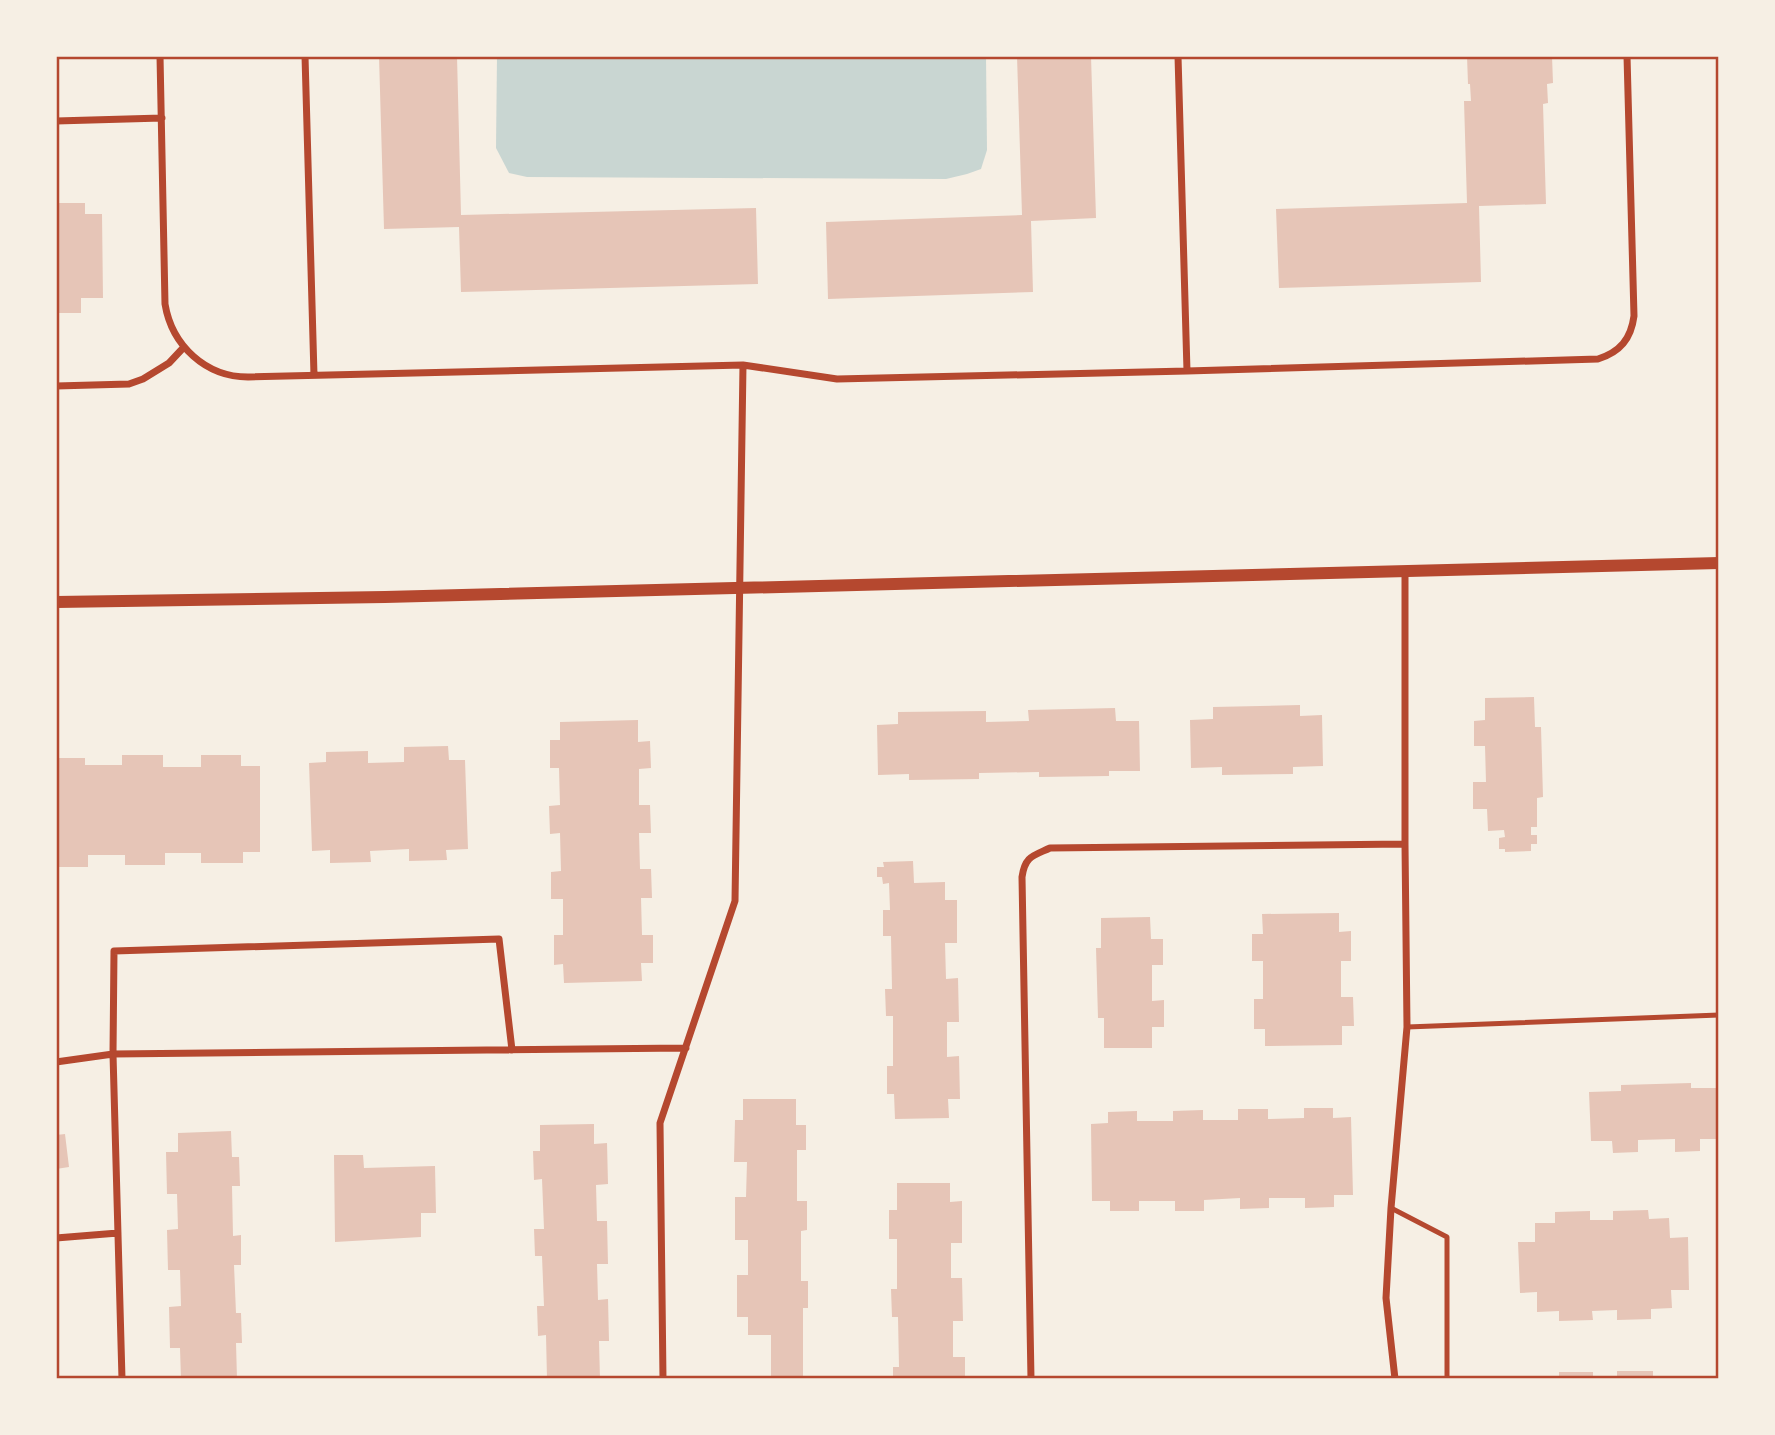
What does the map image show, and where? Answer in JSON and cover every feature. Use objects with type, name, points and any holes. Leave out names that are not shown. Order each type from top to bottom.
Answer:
[{"type":"street","points":[[160,56],[165,304],[173,331],[190,355],[206,366],[238,377],[743,365],[837,379],[1598,359],[1623,346],[1634,316],[1628,56]]},
{"type":"street","points":[[305,56],[314,375]]},
{"type":"street","points":[[1178,56],[1187,371]]},
{"type":"street","points":[[56,121],[162,118]]},
{"type":"street","points":[[56,386],[129,384],[169,363],[184,347]]},
{"type":"street","points":[[663,1379],[660,1122],[735,901],[743,365]]},
{"type":"street","points":[[56,602],[385,597],[1719,563]]},
{"type":"street","points":[[1395,1379],[1386,1298],[1407,1027],[1405,571]]},
{"type":"street","points":[[1031,1379],[1022,877],[1029,858],[1050,848],[1405,844]]},
{"type":"street","points":[[122,1379],[113,1054],[114,951],[499,939],[512,1050]]},
{"type":"street","points":[[56,1062],[113,1054],[686,1048]]},
{"type":"street","points":[[56,1238],[118,1233]]},
{"type":"lane","points":[[1407,1027],[1719,1015]]},
{"type":"lane","points":[[1391,1208],[1447,1237],[1447,1379]]},
{"type":"shaded area","points":[[497,56],[986,56],[987,150],[981,169],[946,179],[527,177],[509,173],[496,148]]},
{"type":"building","points":[[379,56],[457,56],[461,215],[756,208],[758,284],[461,292],[459,227],[384,229]]},
{"type":"building","points":[[1017,56],[1091,56],[1096,218],[1031,221],[1033,292],[828,299],[826,222],[1022,215]]},
{"type":"building","points":[[1467,56],[1552,56],[1553,83],[1547,84],[1548,103],[1543,104],[1546,204],[1479,206],[1481,282],[1279,288],[1276,209],[1467,203],[1464,101],[1471,101]]},
{"type":"building","points":[[56,203],[85,203],[85,214],[102,214],[103,298],[81,298],[81,313],[56,313]]},
{"type":"building","points":[[1534,697],[1535,727],[1541,727],[1543,797],[1537,798],[1537,827],[1531,827],[1531,835],[1537,835],[1537,844],[1531,844],[1531,851],[1505,852],[1505,849],[1499,849],[1499,838],[1505,837],[1504,830],[1488,831],[1487,809],[1473,809],[1473,782],[1486,782],[1485,746],[1474,746],[1474,721],[1485,720],[1485,698]]},
{"type":"building","points":[[1300,705],[1300,716],[1322,715],[1323,766],[1293,767],[1293,774],[1222,775],[1222,767],[1191,768],[1190,720],[1213,719],[1213,707]]},
{"type":"building","points":[[1115,708],[1116,721],[1139,721],[1140,771],[1109,771],[1109,776],[1039,777],[1039,772],[979,773],[979,779],[909,780],[909,774],[878,775],[877,725],[898,724],[898,712],[986,711],[986,722],[1029,721],[1028,710]]},
{"type":"building","points":[[638,720],[638,742],[650,741],[651,768],[639,769],[639,805],[650,805],[651,833],[639,833],[640,869],[651,869],[652,898],[641,898],[642,935],[653,935],[653,963],[641,963],[642,981],[564,983],[563,964],[554,965],[554,935],[563,935],[563,899],[551,899],[551,872],[561,871],[560,833],[550,834],[549,806],[560,805],[559,768],[550,768],[550,740],[560,740],[560,722]]},
{"type":"building","points":[[448,746],[449,760],[465,760],[468,849],[446,850],[447,860],[409,861],[409,849],[370,851],[371,862],[330,863],[330,850],[312,851],[309,763],[326,762],[326,752],[368,751],[368,763],[404,762],[404,747]]},
{"type":"building","points":[[122,755],[163,755],[163,767],[201,767],[201,755],[241,755],[241,766],[260,766],[260,852],[243,852],[243,863],[201,863],[201,853],[165,853],[165,865],[125,865],[125,855],[88,855],[88,867],[56,867],[56,758],[85,758],[85,765],[122,765]]},
{"type":"building","points":[[913,861],[914,883],[945,882],[945,900],[957,900],[957,943],[945,943],[946,979],[958,978],[959,1022],[947,1022],[947,1057],[959,1056],[960,1099],[948,1099],[949,1118],[895,1119],[894,1094],[887,1094],[887,1066],[893,1066],[893,1016],[886,1016],[885,989],[892,989],[891,936],[883,936],[883,910],[890,910],[889,883],[883,884],[882,877],[877,877],[877,867],[884,867],[883,862]]},
{"type":"building","points":[[1339,913],[1339,932],[1351,931],[1351,961],[1341,961],[1341,997],[1353,997],[1354,1026],[1342,1026],[1342,1045],[1265,1046],[1265,1029],[1254,1029],[1254,999],[1263,999],[1263,961],[1252,961],[1252,934],[1263,934],[1262,914]]},
{"type":"building","points":[[1150,917],[1151,939],[1163,939],[1163,965],[1152,965],[1152,1001],[1164,1000],[1164,1027],[1152,1027],[1152,1048],[1104,1048],[1104,1018],[1098,1018],[1096,948],[1101,948],[1101,918]]},
{"type":"building","points":[[1691,1083],[1691,1088],[1719,1088],[1719,1139],[1700,1139],[1700,1151],[1675,1152],[1675,1139],[1638,1140],[1638,1152],[1613,1153],[1612,1141],[1591,1141],[1589,1092],[1621,1091],[1621,1085]]},
{"type":"building","points":[[743,1099],[796,1099],[796,1125],[806,1125],[806,1150],[797,1150],[797,1201],[807,1201],[807,1230],[801,1231],[801,1281],[808,1281],[808,1308],[803,1308],[803,1377],[771,1376],[771,1335],[748,1335],[748,1317],[737,1317],[737,1275],[748,1275],[748,1240],[735,1240],[735,1197],[746,1197],[747,1162],[734,1162],[735,1120],[743,1120]]},
{"type":"building","points":[[1304,1108],[1333,1108],[1333,1118],[1351,1117],[1353,1195],[1334,1195],[1334,1207],[1305,1208],[1305,1198],[1269,1198],[1269,1208],[1240,1209],[1240,1198],[1204,1200],[1204,1211],[1175,1211],[1175,1201],[1139,1201],[1139,1211],[1110,1211],[1110,1201],[1092,1201],[1091,1124],[1108,1123],[1108,1112],[1137,1111],[1137,1121],[1173,1121],[1173,1111],[1203,1110],[1203,1120],[1238,1120],[1238,1109],[1268,1109],[1268,1119],[1304,1118]]},
{"type":"building","points":[[594,1124],[594,1144],[607,1143],[608,1184],[596,1185],[597,1221],[607,1221],[608,1264],[597,1264],[598,1300],[608,1299],[609,1341],[599,1341],[600,1379],[547,1379],[546,1335],[538,1336],[537,1306],[544,1306],[542,1256],[535,1256],[534,1229],[544,1229],[542,1179],[534,1180],[533,1151],[540,1151],[540,1125]]},
{"type":"building","points":[[231,1131],[232,1157],[239,1157],[240,1186],[232,1186],[233,1236],[241,1235],[241,1265],[234,1265],[236,1313],[241,1313],[242,1343],[236,1343],[237,1379],[181,1379],[180,1348],[170,1348],[169,1307],[181,1306],[180,1270],[168,1270],[167,1230],[178,1229],[177,1194],[167,1194],[166,1152],[178,1152],[178,1133]]},
{"type":"building","points":[[65,1134],[69,1167],[56,1169],[56,1135]]},
{"type":"building","points":[[334,1155],[363,1155],[364,1168],[435,1166],[436,1213],[421,1213],[421,1237],[335,1242]]},
{"type":"building","points":[[897,1183],[950,1183],[950,1202],[962,1201],[962,1243],[951,1243],[951,1278],[962,1278],[963,1321],[953,1321],[953,1357],[965,1357],[965,1379],[893,1379],[893,1367],[899,1367],[898,1317],[892,1317],[891,1289],[897,1289],[897,1239],[889,1239],[889,1210],[897,1210]]},
{"type":"building","points":[[1648,1210],[1649,1219],[1669,1218],[1670,1238],[1688,1237],[1689,1290],[1671,1290],[1672,1308],[1651,1309],[1651,1319],[1617,1320],[1617,1310],[1592,1311],[1593,1320],[1559,1321],[1559,1311],[1537,1312],[1537,1292],[1520,1293],[1518,1242],[1535,1242],[1535,1223],[1555,1223],[1555,1212],[1590,1211],[1590,1220],[1613,1220],[1613,1211]]},
{"type":"building","points":[[1617,1371],[1653,1371],[1653,1379],[1617,1379]]},
{"type":"building","points":[[1559,1372],[1593,1372],[1593,1379],[1559,1379]]}]
